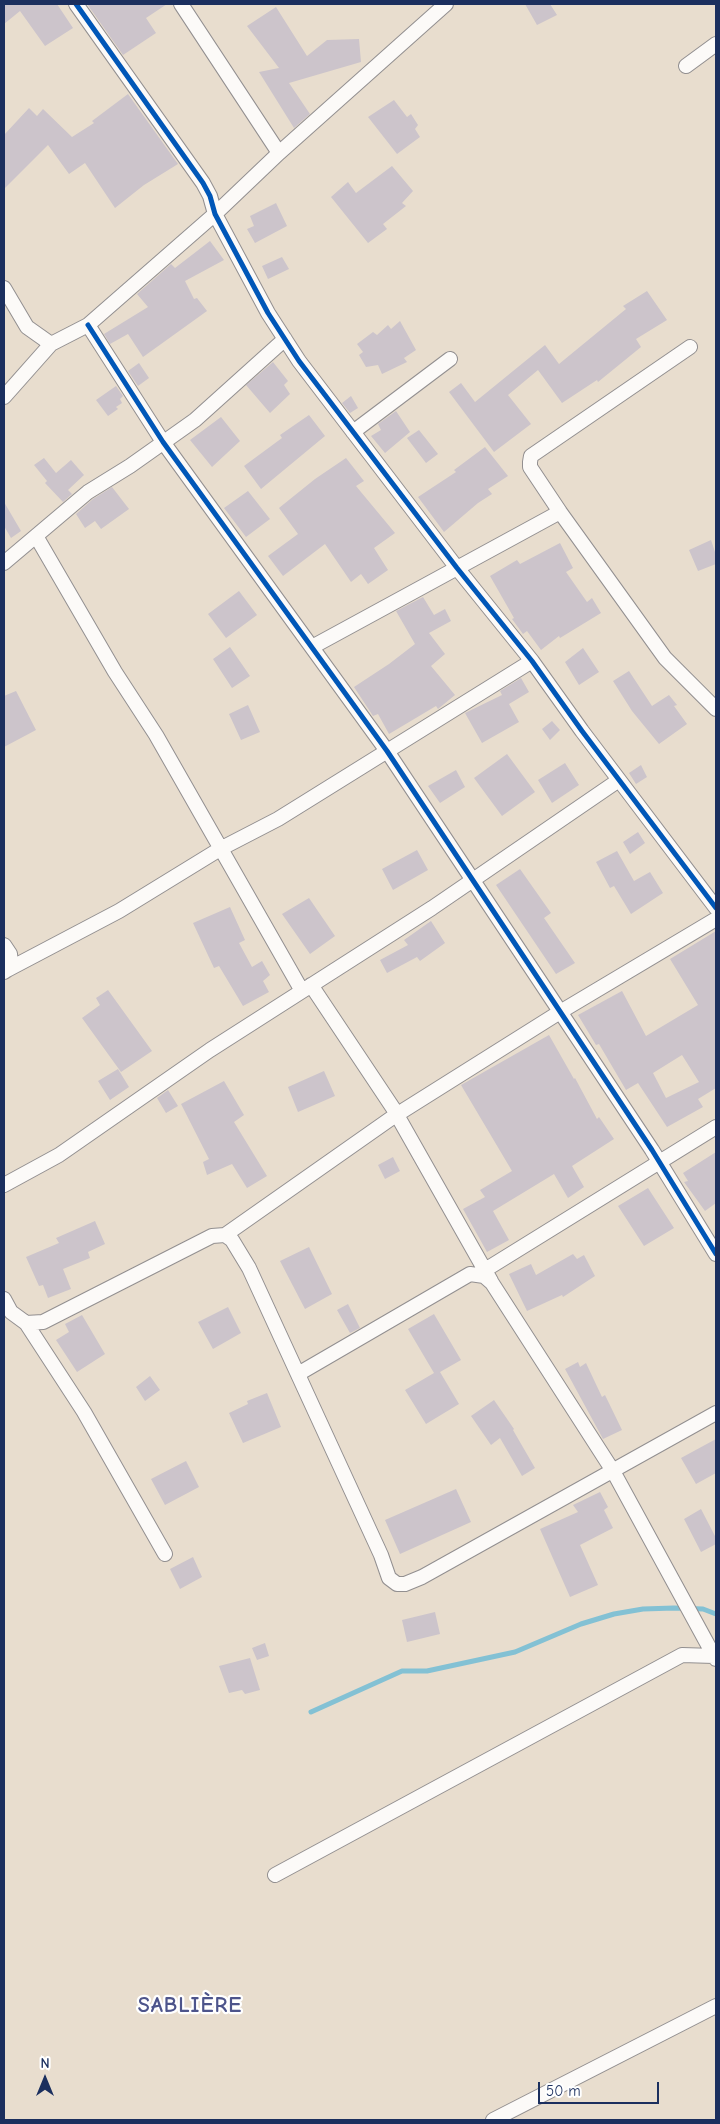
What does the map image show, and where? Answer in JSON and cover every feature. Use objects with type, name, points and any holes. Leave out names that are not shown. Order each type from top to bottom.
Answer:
[{"type":"street","points":[[76,4],[203,183],[210,196],[215,214],[268,313],[285,339],[457,568],[532,661],[716,908]]},
{"type":"street","points":[[181,4],[279,153]]},
{"type":"street","points":[[4,397],[51,344],[88,325],[215,214],[279,153],[446,4]]},
{"type":"street","points":[[686,66],[716,44]]},
{"type":"street","points":[[4,288],[27,327],[51,344]]},
{"type":"street","points":[[88,325],[163,442],[387,751],[659,1161],[716,1254]]},
{"type":"street","points":[[4,563],[88,492],[130,466],[194,420],[285,339]]},
{"type":"street","points":[[690,347],[531,456],[530,468],[665,658],[716,709]]},
{"type":"street","points":[[353,432],[450,359]]},
{"type":"street","points":[[312,647],[560,512]]},
{"type":"street","points":[[36,536],[115,672],[156,735],[220,849],[307,988],[397,1114],[492,1283],[613,1472],[715,1657]]},
{"type":"street","points":[[6,971],[119,911],[220,849],[278,819],[532,661]]},
{"type":"street","points":[[4,1186],[59,1155],[210,1050],[472,880],[619,780]]},
{"type":"street","points":[[26,1323],[43,1322],[212,1236],[225,1235],[397,1114],[560,1012],[716,919]]},
{"type":"street","points":[[4,945],[10,954],[11,963],[6,971]]},
{"type":"street","points":[[485,1270],[716,1126]]},
{"type":"street","points":[[225,1235],[232,1240],[249,1268],[381,1556],[389,1578],[397,1584],[405,1584],[422,1577],[716,1413]]},
{"type":"street","points":[[298,1374],[470,1274],[484,1276],[492,1283]]},
{"type":"street","points":[[4,1299],[11,1312],[26,1323],[84,1412],[166,1554]]},
{"type":"street","points":[[275,1875],[682,1655],[715,1657]]},
{"type":"street","points":[[493,2120],[716,2006]]},
{"type":"building","points":[[4,4],[57,4],[73,28],[45,46],[20,11],[4,24]]},
{"type":"building","points":[[87,4],[167,4],[146,18],[156,33],[123,55]]},
{"type":"building","points":[[525,4],[550,4],[557,15],[537,25]]},
{"type":"building","points":[[276,7],[307,56],[327,40],[359,39],[361,62],[289,83],[310,114],[294,128],[259,72],[279,68],[247,26]]},
{"type":"building","points":[[128,94],[178,164],[144,185],[115,208],[85,163],[69,174],[48,145],[4,189],[4,135],[29,108],[37,116],[43,109],[72,137],[94,123],[92,121]]},
{"type":"building","points":[[394,100],[407,117],[411,114],[418,125],[415,129],[420,137],[397,154],[368,117]]},
{"type":"building","points":[[392,166],[413,191],[402,203],[406,206],[383,224],[387,229],[368,243],[331,197],[348,182],[356,193]]},
{"type":"building","points":[[276,203],[287,226],[255,243],[247,229],[254,226],[250,216]]},
{"type":"building","points":[[210,241],[224,260],[185,281],[194,299],[197,298],[207,311],[143,357],[128,334],[110,344],[104,334],[148,307],[137,294],[171,264],[175,268]]},
{"type":"building","points":[[282,257],[289,269],[268,279],[262,266]]},
{"type":"building","points":[[647,291],[667,320],[636,339],[641,347],[598,382],[597,380],[562,403],[538,370],[508,395],[531,424],[494,452],[449,392],[461,383],[475,402],[545,345],[559,364],[626,309],[623,306]]},
{"type":"building","points":[[400,321],[416,350],[404,358],[407,362],[382,374],[378,365],[366,367],[359,355],[363,352],[357,344],[373,332],[377,335],[388,325],[391,329]]},
{"type":"building","points":[[273,362],[288,381],[284,385],[290,394],[270,413],[246,385]]},
{"type":"building","points":[[139,363],[149,378],[138,386],[128,371]]},
{"type":"building","points":[[116,386],[123,396],[120,399],[122,403],[116,407],[118,409],[108,416],[96,400]]},
{"type":"building","points":[[351,396],[358,408],[350,413],[342,403]]},
{"type":"building","points":[[396,411],[410,432],[385,453],[371,436],[381,430],[378,424]]},
{"type":"building","points":[[309,415],[325,436],[261,489],[244,466],[282,438],[280,435]]},
{"type":"building","points":[[221,417],[240,441],[212,467],[190,440]]},
{"type":"building","points":[[419,430],[438,454],[426,463],[407,438]]},
{"type":"building","points":[[485,447],[508,476],[488,489],[492,494],[478,503],[444,532],[418,497],[456,472],[454,470]]},
{"type":"building","points":[[44,458],[56,473],[71,460],[84,475],[68,490],[72,494],[63,502],[45,483],[47,481],[34,465]]},
{"type":"building","points":[[346,458],[364,481],[356,486],[395,533],[374,548],[388,570],[368,584],[361,574],[351,582],[325,544],[283,576],[268,556],[298,534],[279,508],[315,479]]},
{"type":"building","points":[[112,487],[129,509],[101,529],[95,521],[85,528],[76,514],[93,499]]},
{"type":"building","points":[[248,491],[270,519],[246,537],[224,508]]},
{"type":"building","points":[[4,502],[21,531],[11,538],[4,526]]},
{"type":"building","points":[[711,540],[716,555],[716,564],[698,571],[689,550]]},
{"type":"building","points":[[560,543],[573,568],[566,572],[587,602],[592,598],[601,613],[560,638],[559,636],[541,650],[527,631],[523,634],[512,619],[514,618],[490,576],[517,560],[520,564]]},
{"type":"building","points":[[239,591],[257,615],[226,638],[208,614]]},
{"type":"building","points":[[423,597],[434,615],[445,609],[451,621],[429,633],[445,654],[431,666],[455,695],[438,709],[436,706],[389,734],[378,714],[373,716],[354,687],[415,644],[396,611]]},
{"type":"building","points":[[230,647],[250,676],[232,688],[213,659]]},
{"type":"building","points":[[583,648],[599,672],[579,685],[565,662]]},
{"type":"building","points":[[629,671],[652,706],[669,695],[677,705],[674,706],[687,724],[659,744],[632,711],[613,681]]},
{"type":"building","points":[[521,678],[529,692],[509,704],[519,722],[482,743],[465,713],[502,695],[500,691]]},
{"type":"building","points":[[16,691],[36,730],[4,747],[4,696]]},
{"type":"building","points":[[248,705],[260,732],[241,740],[229,714]]},
{"type":"building","points":[[552,721],[560,730],[550,740],[542,729]]},
{"type":"building","points":[[507,754],[535,792],[502,816],[474,778]]},
{"type":"building","points":[[565,763],[579,785],[552,803],[538,780]]},
{"type":"building","points":[[641,765],[647,777],[636,784],[629,773]]},
{"type":"building","points":[[456,770],[465,787],[440,803],[428,786]]},
{"type":"building","points":[[638,832],[645,843],[630,854],[623,842]]},
{"type":"building","points":[[417,850],[428,870],[393,890],[382,869]]},
{"type":"building","points":[[617,851],[634,881],[650,872],[663,893],[631,914],[614,886],[610,888],[596,862]]},
{"type":"building","points":[[520,869],[551,913],[544,918],[575,963],[556,974],[496,885]]},
{"type":"building","points":[[309,898],[335,936],[310,954],[282,914]]},
{"type":"building","points":[[230,907],[245,940],[239,943],[252,967],[262,961],[270,975],[263,981],[269,992],[243,1006],[219,966],[214,968],[193,923]]},
{"type":"building","points":[[431,921],[445,943],[420,961],[417,957],[387,973],[380,960],[408,945],[404,940]]},
{"type":"building","points":[[716,931],[716,1088],[698,1099],[703,1107],[667,1127],[638,1083],[626,1090],[599,1044],[596,1045],[578,1015],[622,991],[646,1036],[698,1005],[670,959]],"holes":[[[682,1055],[699,1082],[666,1098],[653,1073]]]},
{"type":"building","points":[[108,990],[152,1051],[121,1072],[82,1018],[100,1005],[96,998]]},
{"type":"building","points":[[549,1035],[597,1119],[599,1117],[614,1139],[572,1166],[584,1187],[568,1198],[554,1174],[493,1211],[509,1240],[487,1252],[463,1209],[485,1197],[480,1190],[512,1171],[461,1085]]},
{"type":"building","points":[[118,1069],[129,1087],[110,1100],[98,1081]]},
{"type":"building","points":[[324,1071],[335,1096],[298,1112],[288,1087]]},
{"type":"building","points":[[224,1081],[244,1115],[234,1122],[267,1176],[247,1188],[232,1164],[207,1175],[203,1162],[209,1159],[181,1104]]},
{"type":"building","points":[[168,1090],[178,1106],[166,1113],[157,1098]]},
{"type":"building","points":[[716,1152],[716,1203],[705,1211],[684,1182],[688,1181],[683,1173]]},
{"type":"building","points":[[393,1157],[400,1171],[385,1179],[378,1165]]},
{"type":"building","points":[[648,1188],[674,1228],[644,1246],[618,1206]]},
{"type":"building","points":[[95,1221],[105,1244],[88,1252],[90,1258],[63,1269],[71,1289],[48,1298],[43,1285],[39,1286],[26,1257],[59,1243],[56,1238]]},
{"type":"building","points":[[309,1247],[332,1294],[305,1309],[280,1261]]},
{"type":"building","points":[[573,1254],[577,1259],[584,1255],[595,1276],[563,1297],[562,1295],[527,1311],[509,1274],[531,1264],[536,1275]]},
{"type":"building","points":[[348,1304],[360,1328],[350,1333],[337,1310]]},
{"type":"building","points":[[228,1307],[241,1333],[213,1349],[198,1322]]},
{"type":"building","points":[[434,1314],[461,1360],[440,1372],[459,1404],[426,1424],[405,1390],[434,1373],[408,1329]]},
{"type":"building","points":[[82,1315],[105,1354],[77,1372],[56,1340],[69,1332],[65,1324]]},
{"type":"building","points":[[578,1362],[580,1367],[586,1363],[602,1397],[605,1395],[622,1430],[603,1439],[565,1369]]},
{"type":"building","points":[[150,1376],[160,1390],[145,1401],[136,1387]]},
{"type":"building","points":[[267,1393],[281,1427],[243,1443],[229,1413],[248,1404],[247,1401]]},
{"type":"building","points":[[494,1400],[514,1429],[535,1468],[522,1476],[500,1438],[491,1445],[471,1416]]},
{"type":"building","points":[[716,1439],[716,1473],[696,1484],[681,1458]]},
{"type":"building","points":[[186,1461],[199,1487],[165,1505],[151,1479]]},
{"type":"building","points":[[456,1489],[471,1522],[400,1554],[385,1520]]},
{"type":"building","points":[[600,1492],[608,1507],[604,1510],[613,1528],[580,1545],[598,1585],[570,1597],[540,1529],[578,1512],[573,1505]]},
{"type":"building","points":[[701,1509],[716,1538],[716,1544],[701,1552],[684,1519]]},
{"type":"building","points":[[193,1557],[202,1577],[180,1589],[170,1569]]},
{"type":"building","points":[[435,1612],[440,1634],[407,1642],[402,1620]]},
{"type":"building","points":[[265,1643],[269,1656],[257,1660],[252,1648]]},
{"type":"building","points":[[250,1658],[260,1690],[245,1694],[242,1690],[229,1693],[219,1666]]},
{"type":"waterway","points":[[311,1712],[402,1671],[427,1671],[515,1652],[581,1624],[614,1614],[643,1609],[674,1608],[703,1609],[716,1614]]},
{"type":"cycle path","points":[[76,4],[203,183],[210,196],[215,214],[268,313],[299,361],[457,568],[532,661],[582,731],[716,908]]},
{"type":"cycle path","points":[[88,325],[163,442],[387,751],[652,1150],[716,1254]]},
{"type":"district","name":"SABLIÈRE","points":[[190,2006]]}]
